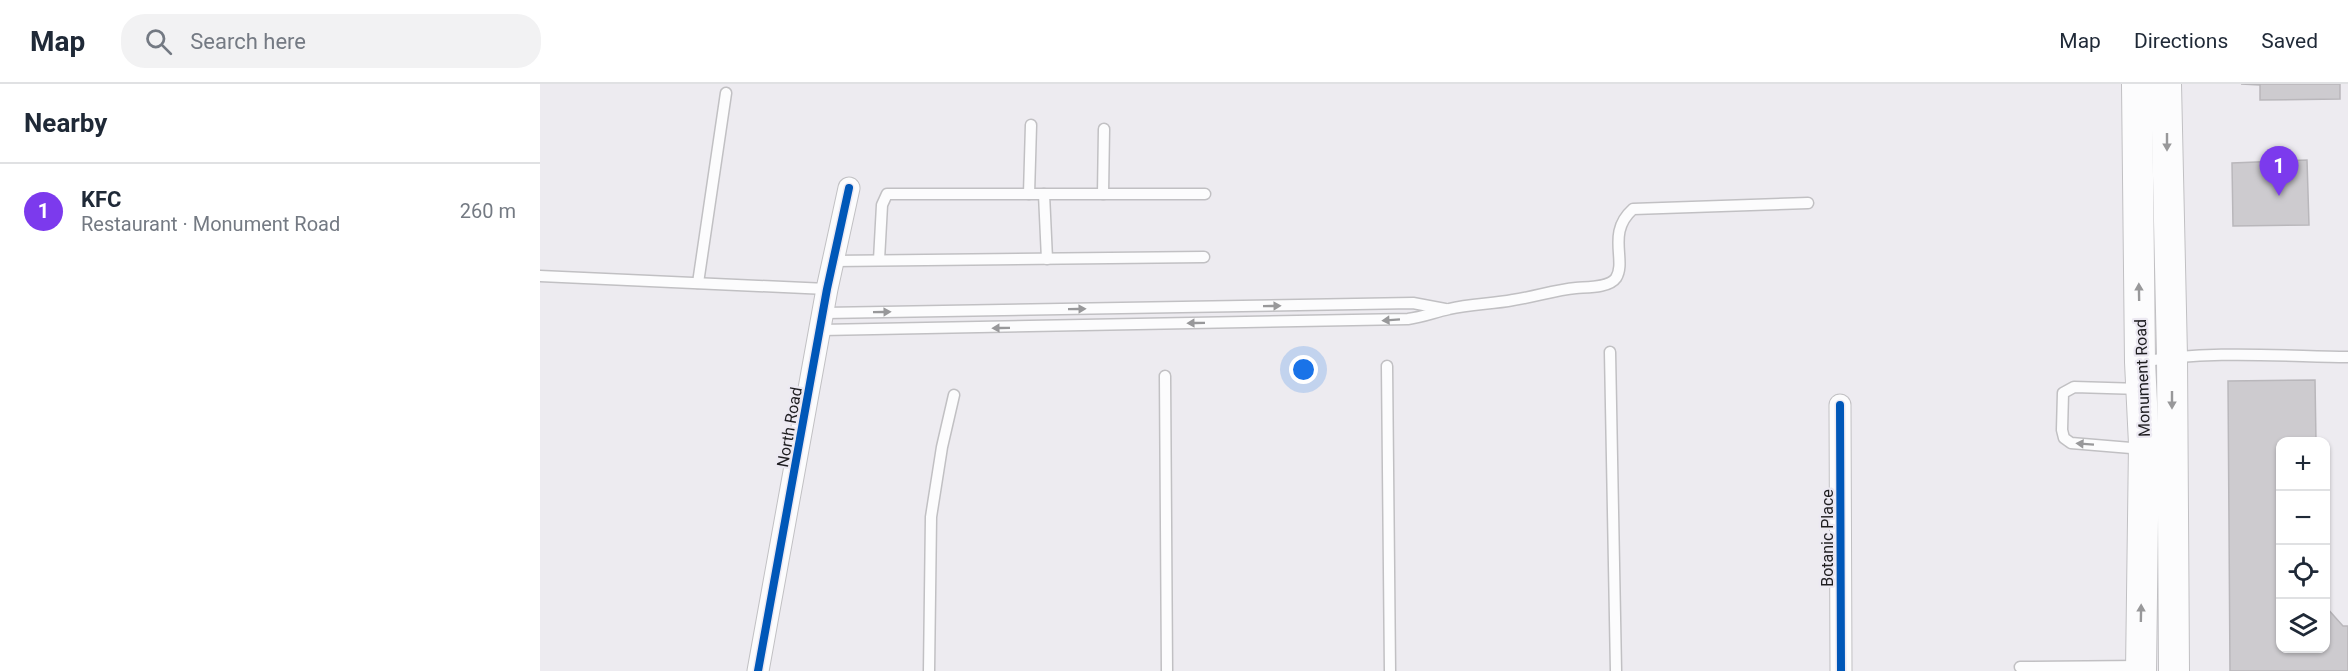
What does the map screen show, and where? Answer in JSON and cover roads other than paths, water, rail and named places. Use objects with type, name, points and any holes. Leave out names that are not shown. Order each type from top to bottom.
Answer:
[{"type":"main road","name":"Monument Road","points":[[2137,84],[2144,449],[2141,668]]},
{"type":"main road","name":"Monument Road","points":[[2166,84],[2172,356],[2174,671]]},
{"type":"street","name":"North Road","points":[[758,671],[827,289],[849,188]]},
{"type":"street","name":"Botanic Place","points":[[1840,405],[1841,671]]},
{"type":"lane","points":[[698,283],[726,93]]},
{"type":"lane","points":[[1029,194],[1031,125]]},
{"type":"lane","points":[[1103,194],[1104,129]]},
{"type":"lane","points":[[879,260],[882,205],[887,194],[1205,194]]},
{"type":"lane","points":[[1044,194],[1047,259]]},
{"type":"lane","points":[[822,322],[1381,321],[1428,316],[1448,309],[1513,300],[1560,290],[1592,287],[1612,281],[1617,277],[1618,241],[1621,227],[1625,216],[1633,209],[1808,203]]},
{"type":"lane","points":[[833,261],[1204,257]]},
{"type":"lane","points":[[540,276],[827,289]]},
{"type":"lane","points":[[822,322],[1413,303],[1448,309]]},
{"type":"lane","points":[[1610,352],[1616,671]]},
{"type":"lane","points":[[2144,449],[2071,443],[2064,438],[2062,430],[2063,393],[2074,387],[2141,376],[2172,356],[2348,357]]},
{"type":"lane","points":[[1387,366],[1390,671]]},
{"type":"lane","points":[[1165,376],[1167,671]]},
{"type":"lane","points":[[929,671],[931,517],[942,447],[954,395]]},
{"type":"lane","points":[[2020,668],[2141,668]]},
{"type":"place","name":"KFC","points":[[2279,196]]}]
